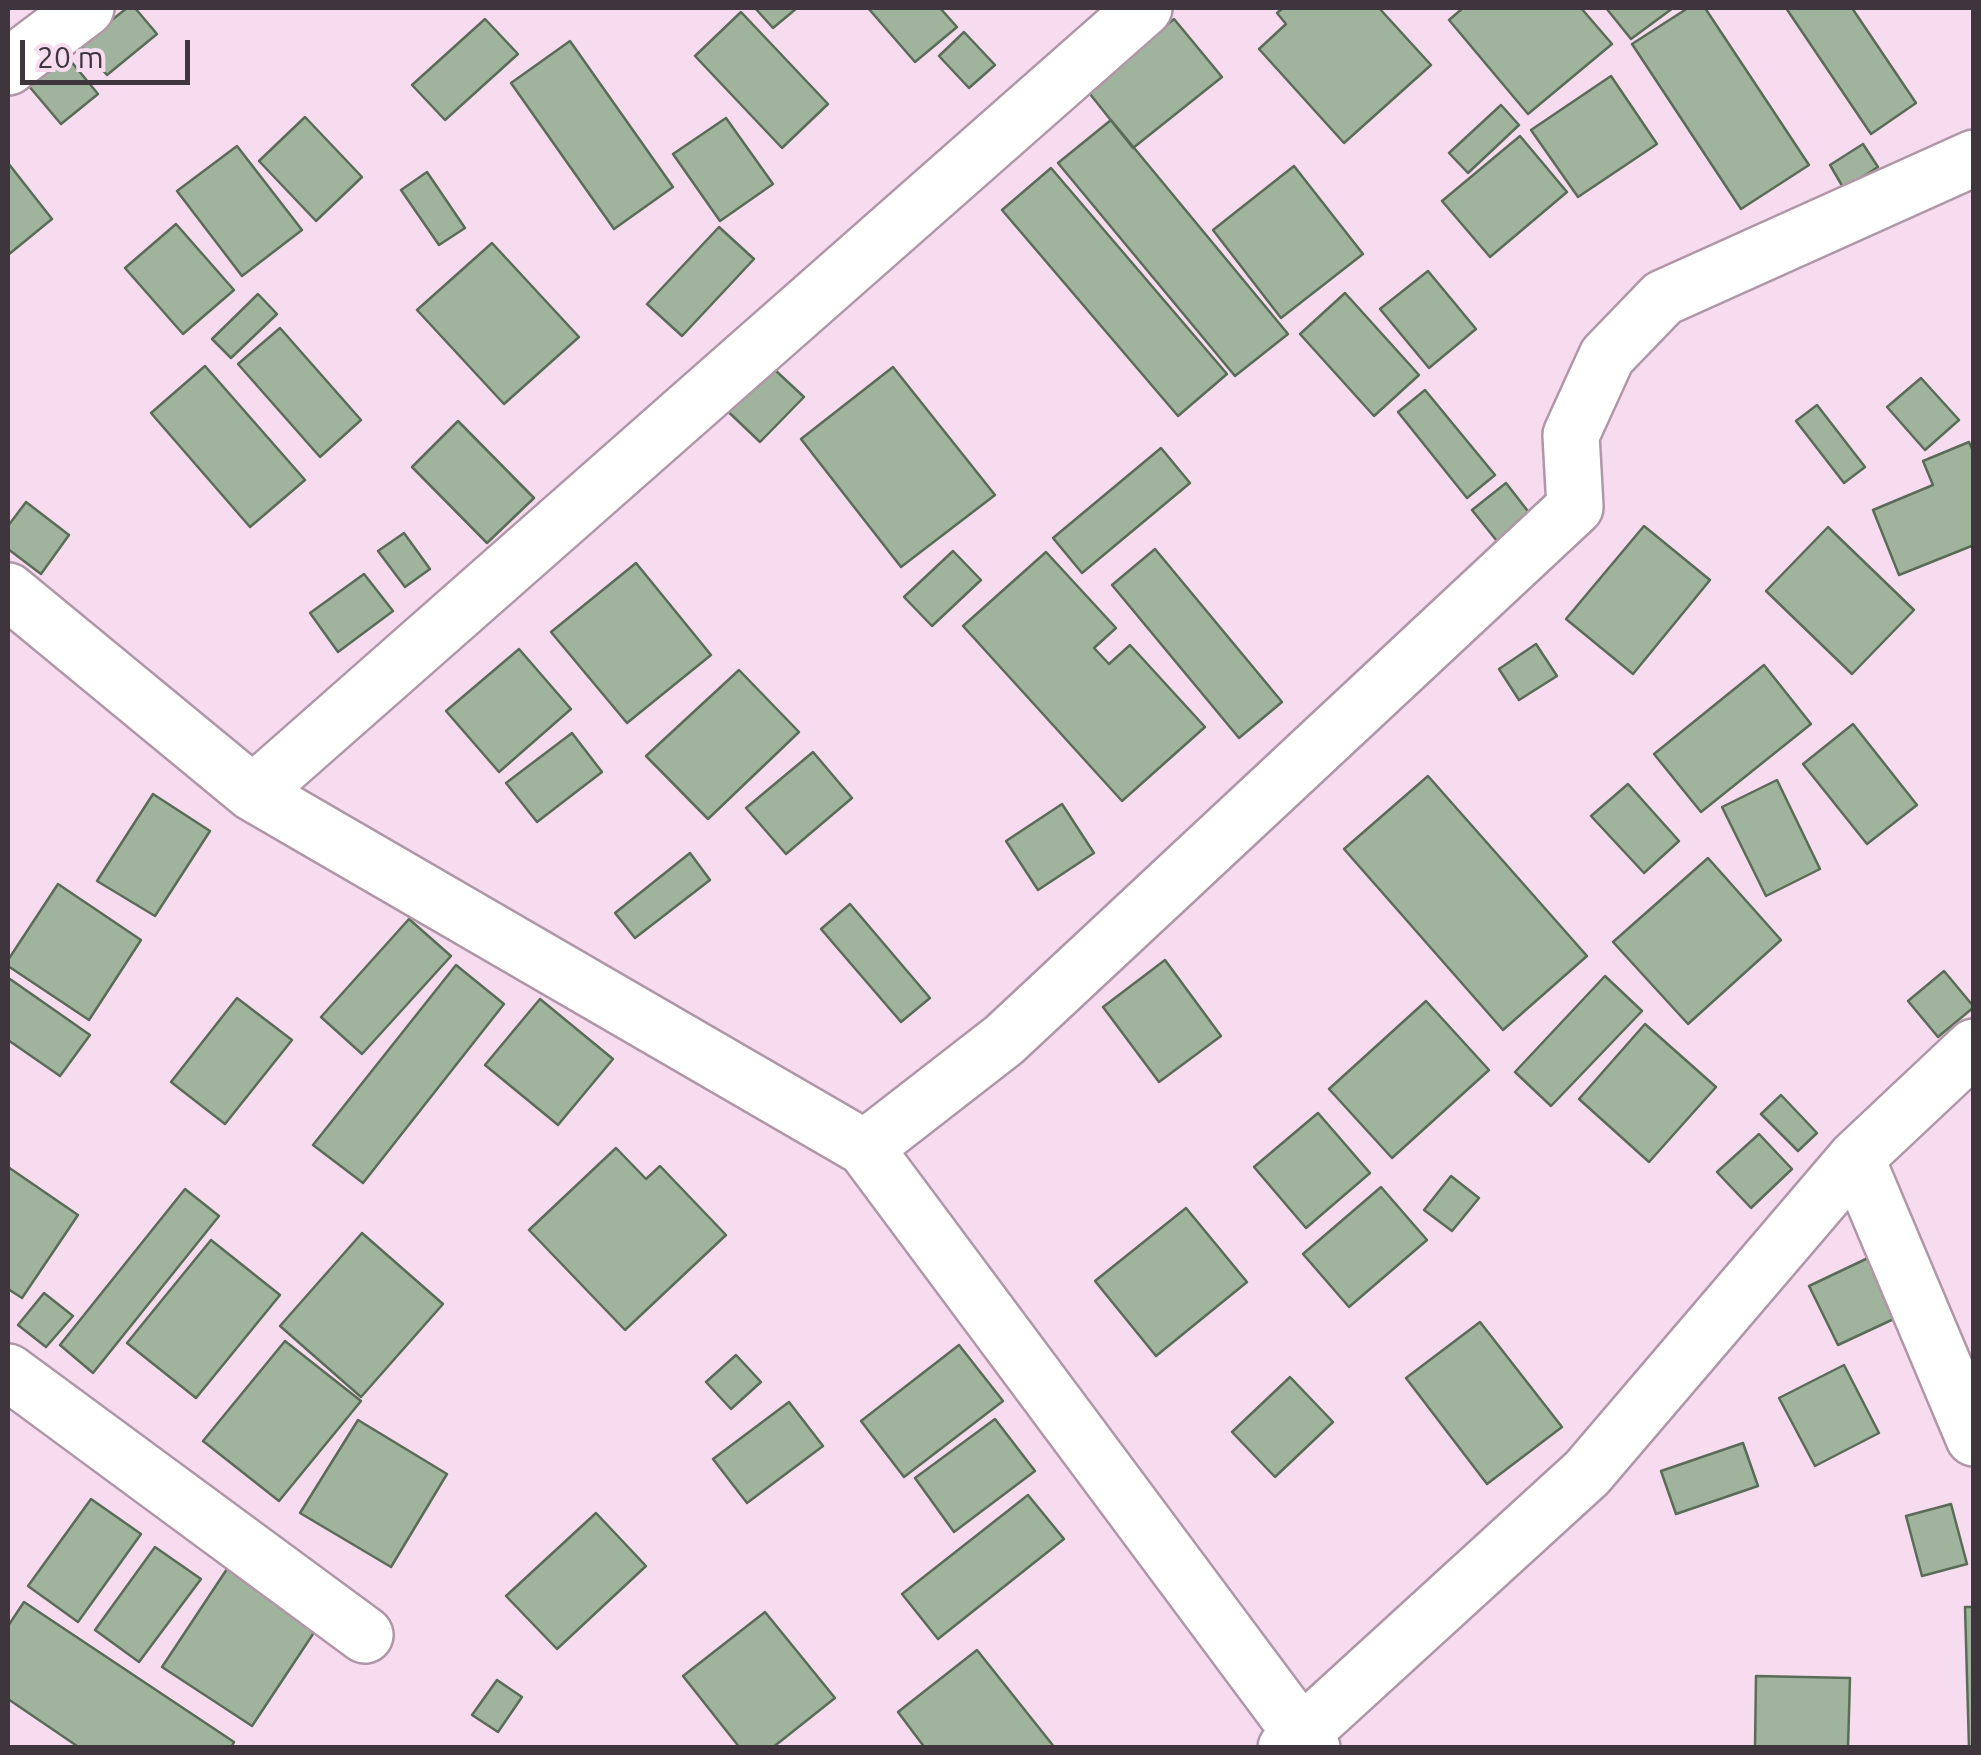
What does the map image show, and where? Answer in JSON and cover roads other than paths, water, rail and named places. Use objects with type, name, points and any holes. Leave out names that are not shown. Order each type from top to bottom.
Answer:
[{"type":"street","points":[[8,67],[86,8]]},
{"type":"street","points":[[253,793],[1144,8]]},
{"type":"street","points":[[865,1148],[1004,1040],[1575,507],[1571,434],[1607,356],[1663,298],[1974,158]]},
{"type":"street","points":[[8,591],[253,793],[865,1148],[1300,1742],[1587,1473],[1856,1158],[1974,1047]]},
{"type":"street","points":[[1856,1158],[1974,1438]]},
{"type":"street","points":[[8,1372],[365,1635]]}]
